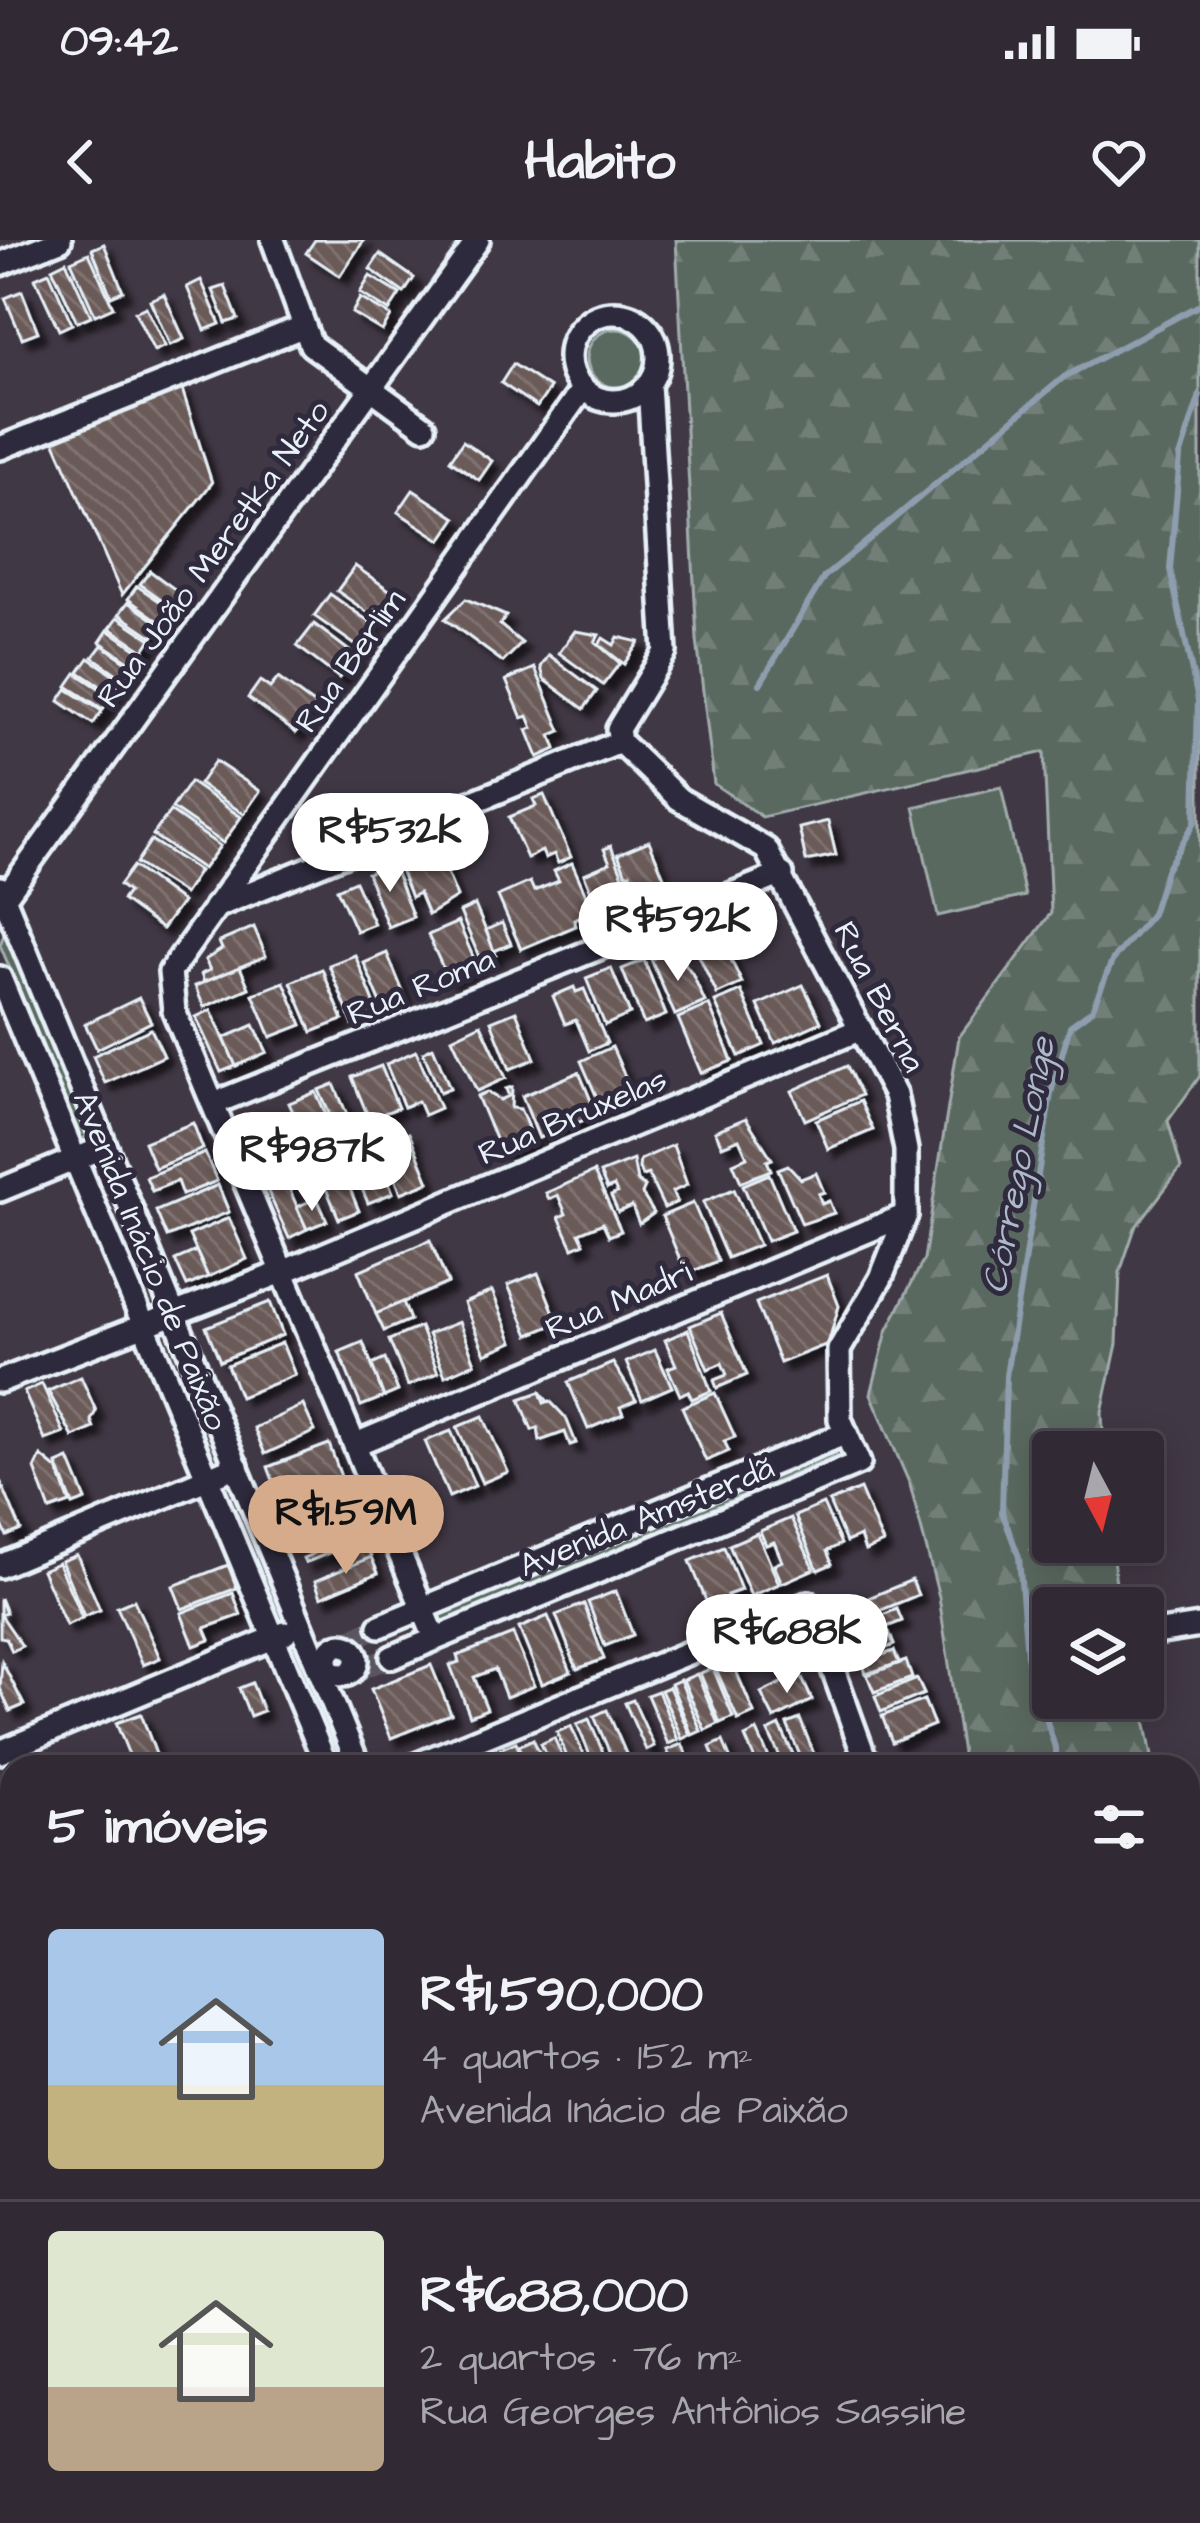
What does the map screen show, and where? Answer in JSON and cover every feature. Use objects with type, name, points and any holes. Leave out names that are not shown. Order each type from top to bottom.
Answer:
[{"type":"street","points":[[0,264],[60,240]]},
{"type":"street","points":[[273,240],[311,345],[424,427]]},
{"type":"street","name":"Rua João Meretka Neto","points":[[1,897],[478,240]]},
{"type":"street","points":[[214,907],[620,742],[618,729],[665,652],[649,384],[658,355],[655,339],[634,317],[603,314],[578,331],[571,345],[574,376],[583,388],[617,400],[649,384]]},
{"type":"street","points":[[0,448],[302,327]]},
{"type":"street","name":"Rua Berlim","points":[[435,1638],[169,989],[170,972],[583,388]]},
{"type":"street","name":"Rua Berna","points":[[620,742],[679,799],[766,849],[895,1095],[905,1150],[906,1215],[881,1278],[839,1350],[836,1391],[844,1434]]},
{"type":"street","name":"Rua Roma","points":[[215,1103],[782,874]]},
{"type":"street","name":"Avenida Inácio de Paixão","points":[[1,897],[354,1755]]},
{"type":"street","name":"Avenida Inácio de Paixão","points":[[0,978],[322,1755]]},
{"type":"street","name":"Rua Bruxelas","points":[[0,1381],[285,1271],[862,1029]]},
{"type":"street","points":[[0,1190],[105,1147]]},
{"type":"street","name":"Rua Madri","points":[[356,1444],[906,1215]]},
{"type":"street","name":"Avenida Amsterdã","points":[[380,1626],[844,1434],[859,1463],[392,1657]]},
{"type":"street","points":[[0,1565],[237,1466]]},
{"type":"street","points":[[440,1755],[809,1603],[859,1755]]},
{"type":"street","points":[[0,1752],[302,1625]]},
{"type":"street","points":[[1164,1631],[1200,1626]]},
{"type":"street","points":[[314,1655],[344,1642],[328,1663],[338,1674],[355,1671],[325,1683]]},
{"type":"green space","points":[[676,240],[1200,240],[1200,1076],[1168,1121],[1181,1168],[1135,1228],[1120,1272],[1117,1344],[1102,1412],[1103,1431],[1032,1431],[1032,1563],[1114,1563],[1116,1587],[1032,1587],[1032,1719],[1145,1719],[1152,1755],[962,1755],[939,1597],[910,1485],[871,1394],[887,1331],[924,1259],[959,1037],[1051,913],[1044,752],[762,817],[714,784],[697,640]]},
{"type":"green space","points":[[616,329],[636,338],[645,358],[636,378],[616,387],[596,378],[587,358],[596,338]]},
{"type":"green space","points":[[1001,787],[1025,896],[938,916],[914,807]]},
{"type":"green space","points":[[5,931],[91,1135],[82,1139],[0,945]]},
{"type":"green space","points":[[834,1448],[837,1456],[441,1622],[437,1614]]},
{"type":"building","points":[[315,240],[364,240],[340,276],[306,253]]},
{"type":"building","points":[[104,244],[123,291],[111,296],[92,249]]},
{"type":"building","points":[[89,253],[113,307],[95,315],[71,261]]},
{"type":"building","points":[[380,254],[414,278],[404,293],[370,269]]},
{"type":"building","points":[[66,261],[91,316],[77,322],[52,268]]},
{"type":"building","points":[[49,272],[72,324],[59,330],[35,278]]},
{"type":"building","points":[[370,276],[400,294],[389,311],[360,293]]},
{"type":"building","points":[[201,280],[220,324],[205,330],[187,287]]},
{"type":"building","points":[[225,286],[238,319],[226,323],[213,290]]},
{"type":"building","points":[[22,291],[38,332],[22,338],[5,298]]},
{"type":"building","points":[[164,294],[184,339],[170,345],[150,300]]},
{"type":"building","points":[[360,298],[391,316],[382,331],[352,313]]},
{"type":"building","points":[[146,307],[165,346],[154,351],[135,312]]},
{"type":"building","points":[[513,364],[550,388],[537,407],[501,383]]},
{"type":"building","points":[[181,386],[212,483],[122,595],[53,438]]},
{"type":"building","points":[[463,441],[492,461],[479,480],[450,460]]},
{"type":"building","points":[[413,490],[456,518],[441,540],[398,512]]},
{"type":"building","points":[[355,566],[398,596],[380,621],[337,591]]},
{"type":"building","points":[[150,571],[184,596],[175,609],[140,584]]},
{"type":"building","points":[[137,586],[173,610],[163,624],[128,599]]},
{"type":"building","points":[[330,594],[374,625],[358,647],[314,616]]},
{"type":"building","points":[[466,599],[506,616],[500,625],[522,643],[503,662],[445,619]]},
{"type":"building","points":[[128,602],[161,625],[153,637],[119,614]]},
{"type":"building","points":[[118,617],[151,639],[144,650],[110,628]]},
{"type":"building","points":[[314,624],[356,656],[339,678],[297,646]]},
{"type":"building","points":[[108,630],[143,653],[135,665],[100,642]]},
{"type":"building","points":[[575,631],[599,635],[595,642],[620,663],[603,685],[559,653]]},
{"type":"building","points":[[618,637],[639,642],[624,664],[599,645],[603,638],[614,645]]},
{"type":"building","points":[[102,645],[133,666],[124,679],[93,657]]},
{"type":"building","points":[[549,655],[597,691],[584,709],[544,679],[541,667]]},
{"type":"building","points":[[89,658],[122,680],[113,694],[79,672]]},
{"type":"building","points":[[535,668],[561,731],[551,735],[556,749],[538,757],[527,730],[533,728],[528,716],[522,718],[506,680]]},
{"type":"building","points":[[76,673],[111,696],[103,709],[67,686]]},
{"type":"building","points":[[278,678],[316,706],[296,733],[248,698],[260,681],[270,688]]},
{"type":"building","points":[[67,689],[102,711],[93,724],[59,701]]},
{"type":"building","points":[[215,761],[260,791],[244,814],[199,784]]},
{"type":"building","points":[[190,782],[241,817],[223,843],[172,808]]},
{"type":"building","points":[[544,795],[571,857],[558,863],[554,854],[545,858],[542,851],[527,858],[509,817],[536,806],[533,799]]},
{"type":"building","points":[[170,811],[220,846],[203,869],[153,835]]},
{"type":"building","points":[[828,821],[836,855],[806,861],[799,828]]},
{"type":"building","points":[[151,840],[199,871],[184,894],[136,863]]},
{"type":"building","points":[[649,841],[669,889],[637,903],[630,873],[626,874],[618,854]]},
{"type":"building","points":[[436,846],[457,897],[428,915],[419,893],[411,897],[397,862]]},
{"type":"building","points":[[611,846],[634,904],[601,917],[584,874],[610,863],[604,849]]},
{"type":"building","points":[[392,863],[413,917],[388,927],[367,873]]},
{"type":"building","points":[[572,863],[593,911],[574,919],[576,926],[521,949],[498,896],[530,882],[534,891],[559,881],[554,871]]},
{"type":"building","points":[[133,866],[182,902],[162,929],[122,900],[128,892],[119,885]]},
{"type":"building","points":[[355,881],[374,924],[356,931],[337,889]]},
{"type":"building","points":[[475,905],[496,955],[481,961],[460,912]]},
{"type":"building","points":[[458,922],[477,966],[448,979],[428,935]]},
{"type":"building","points":[[502,923],[511,944],[494,951],[486,930]]},
{"type":"building","points":[[254,927],[266,956],[204,982],[201,974],[210,970],[205,960],[222,949],[219,942]]},
{"type":"building","points":[[716,928],[742,983],[717,994],[691,939]]},
{"type":"building","points":[[668,952],[674,965],[683,961],[692,973],[705,1002],[675,1015],[651,959]]},
{"type":"building","points":[[387,953],[405,997],[382,1006],[364,963]]},
{"type":"building","points":[[355,955],[379,1015],[353,1025],[329,965]]},
{"type":"building","points":[[644,960],[666,1015],[644,1024],[622,969]]},
{"type":"building","points":[[240,967],[249,988],[204,1007],[195,986]]},
{"type":"building","points":[[611,968],[630,1014],[605,1025],[586,978]]},
{"type":"building","points":[[322,969],[343,1020],[312,1032],[291,982]]},
{"type":"building","points":[[284,982],[302,1025],[271,1037],[253,994]]},
{"type":"building","points":[[803,985],[821,1022],[775,1043],[758,1005]]},
{"type":"building","points":[[574,987],[576,992],[584,989],[607,1043],[589,1051],[576,1020],[565,1024],[553,996]]},
{"type":"building","points":[[741,991],[764,1045],[739,1056],[715,1002]]},
{"type":"building","points":[[139,998],[151,1022],[97,1049],[85,1024]]},
{"type":"building","points":[[709,1005],[732,1061],[701,1073],[678,1018]]},
{"type":"building","points":[[211,1010],[236,1066],[221,1072],[196,1017]]},
{"type":"building","points":[[516,1011],[535,1059],[510,1069],[491,1021]]},
{"type":"building","points":[[481,1024],[506,1078],[477,1091],[452,1038]]},
{"type":"building","points":[[254,1025],[267,1052],[236,1066],[224,1038]]},
{"type":"building","points":[[151,1029],[164,1056],[105,1083],[93,1056]]},
{"type":"building","points":[[433,1047],[450,1088],[440,1092],[423,1052]]},
{"type":"building","points":[[612,1047],[634,1097],[603,1111],[581,1061]]},
{"type":"building","points":[[416,1051],[440,1108],[424,1115],[418,1101],[404,1107],[386,1064]]},
{"type":"building","points":[[381,1066],[398,1108],[369,1119],[352,1077]]},
{"type":"building","points":[[847,1066],[861,1095],[805,1120],[792,1091]]},
{"type":"building","points":[[579,1072],[597,1115],[539,1138],[522,1096]]},
{"type":"building","points":[[334,1084],[357,1138],[343,1145],[319,1090]]},
{"type":"building","points":[[512,1087],[511,1108],[520,1109],[534,1142],[502,1155],[477,1096],[487,1092],[500,1100],[509,1096],[506,1089]]},
{"type":"building","points":[[316,1092],[338,1142],[337,1152],[329,1155],[325,1145],[310,1151],[289,1103]]},
{"type":"building","points":[[860,1101],[873,1130],[828,1149],[816,1120]]},
{"type":"building","points":[[261,1117],[285,1171],[266,1179],[242,1125]]},
{"type":"building","points":[[746,1118],[772,1159],[767,1161],[771,1170],[741,1182],[733,1163],[747,1157],[739,1139],[722,1146],[715,1131]]},
{"type":"building","points":[[193,1123],[203,1149],[155,1168],[144,1142]]},
{"type":"building","points":[[409,1133],[429,1182],[401,1193],[381,1144]]},
{"type":"building","points":[[293,1139],[304,1163],[285,1171],[274,1148]]},
{"type":"building","points":[[673,1145],[687,1185],[672,1192],[677,1202],[664,1208],[648,1174],[642,1176],[640,1160]]},
{"type":"building","points":[[376,1150],[393,1193],[368,1203],[350,1160]]},
{"type":"building","points":[[205,1153],[217,1181],[182,1195],[177,1181],[152,1191],[146,1177]]},
{"type":"building","points":[[337,1157],[359,1211],[339,1219],[316,1165]]},
{"type":"building","points":[[633,1160],[637,1181],[645,1187],[642,1194],[654,1213],[639,1224],[632,1206],[618,1212],[611,1196],[617,1193],[614,1186],[607,1189],[600,1173]]},
{"type":"building","points":[[788,1165],[801,1179],[816,1173],[824,1192],[818,1194],[822,1204],[829,1201],[834,1213],[802,1224],[778,1169]]},
{"type":"building","points":[[594,1172],[621,1231],[609,1236],[603,1223],[579,1233],[584,1243],[573,1248],[559,1217],[566,1214],[558,1195],[549,1199],[546,1193]]},
{"type":"building","points":[[769,1174],[793,1231],[767,1241],[743,1185]]},
{"type":"building","points":[[284,1177],[307,1229],[289,1238],[265,1185]]},
{"type":"building","points":[[218,1185],[229,1212],[167,1237],[156,1211]]},
{"type":"building","points":[[734,1189],[759,1245],[727,1258],[703,1202]]},
{"type":"building","points":[[317,1198],[327,1221],[307,1229],[297,1207]]},
{"type":"building","points":[[693,1203],[718,1261],[686,1274],[662,1216]]},
{"type":"building","points":[[229,1218],[247,1259],[208,1277],[189,1235]]},
{"type":"building","points":[[430,1240],[448,1283],[376,1314],[358,1271]]},
{"type":"building","points":[[196,1251],[208,1277],[187,1286],[175,1260]]},
{"type":"building","points":[[538,1273],[558,1323],[529,1335],[508,1285]]},
{"type":"building","points":[[827,1275],[839,1306],[828,1344],[780,1363],[756,1303]]},
{"type":"building","points":[[492,1291],[513,1342],[485,1354],[464,1303]]},
{"type":"building","points":[[270,1302],[283,1335],[220,1361],[206,1327]]},
{"type":"building","points":[[403,1302],[410,1320],[384,1331],[376,1314]]},
{"type":"building","points":[[721,1313],[747,1375],[717,1388],[714,1380],[727,1375],[722,1363],[708,1369],[690,1326]]},
{"type":"building","points":[[459,1322],[475,1363],[445,1376],[428,1334]]},
{"type":"building","points":[[420,1327],[438,1373],[408,1386],[389,1340]]},
{"type":"building","points":[[688,1330],[711,1391],[692,1399],[688,1391],[680,1395],[668,1368],[676,1365],[665,1340]]},
{"type":"building","points":[[363,1342],[384,1397],[361,1406],[339,1352]]},
{"type":"building","points":[[282,1343],[295,1375],[240,1397],[227,1365]]},
{"type":"building","points":[[655,1350],[672,1387],[642,1400],[626,1362]]},
{"type":"building","points":[[385,1359],[398,1391],[384,1397],[372,1365]]},
{"type":"building","points":[[613,1363],[636,1400],[620,1407],[623,1414],[588,1429],[568,1382]]},
{"type":"building","points":[[81,1377],[96,1411],[91,1420],[94,1428],[73,1437],[48,1391]]},
{"type":"building","points":[[42,1384],[64,1433],[45,1440],[24,1392]]},
{"type":"building","points":[[540,1392],[562,1419],[532,1430],[528,1421],[539,1417],[528,1400]]},
{"type":"building","points":[[540,1392],[544,1403],[550,1401],[566,1418],[576,1443],[570,1445],[565,1432],[540,1441],[538,1428],[532,1430],[520,1399]]},
{"type":"building","points":[[715,1393],[735,1437],[724,1441],[729,1451],[706,1461],[682,1407]]},
{"type":"building","points":[[303,1405],[315,1431],[265,1454],[254,1428]]},
{"type":"building","points":[[483,1416],[508,1472],[482,1483],[457,1427]]},
{"type":"building","points":[[451,1431],[475,1486],[449,1497],[425,1441]]},
{"type":"building","points":[[329,1444],[347,1493],[286,1516],[268,1467]]},
{"type":"building","points":[[41,1456],[58,1470],[70,1503],[50,1510],[35,1469]]},
{"type":"building","points":[[69,1459],[86,1500],[73,1505],[57,1464]]},
{"type":"building","points":[[0,1480],[21,1530],[7,1536],[0,1520]]},
{"type":"building","points":[[860,1489],[883,1543],[865,1551],[860,1536],[846,1542],[829,1502]]},
{"type":"building","points":[[823,1504],[841,1544],[827,1551],[832,1564],[818,1570],[795,1516]]},
{"type":"building","points":[[791,1518],[814,1569],[782,1583],[774,1565],[782,1561],[774,1542],[766,1545],[760,1531]]},
{"type":"building","points":[[358,1525],[371,1557],[351,1566],[343,1547],[305,1563],[303,1558],[324,1549],[320,1541]]},
{"type":"building","points":[[757,1533],[779,1584],[751,1596],[729,1545]]},
{"type":"building","points":[[724,1547],[741,1590],[727,1595],[731,1605],[711,1613],[690,1561]]},
{"type":"building","points":[[77,1555],[100,1610],[84,1616],[61,1561]]},
{"type":"building","points":[[371,1557],[378,1573],[321,1597],[315,1581]]},
{"type":"building","points":[[58,1563],[82,1618],[66,1625],[42,1570]]},
{"type":"building","points":[[228,1565],[237,1588],[182,1609],[173,1586]]},
{"type":"building","points":[[912,1580],[918,1595],[850,1623],[844,1608]]},
{"type":"building","points":[[616,1591],[633,1635],[605,1646],[588,1602]]},
{"type":"building","points":[[233,1593],[241,1615],[205,1628],[210,1640],[194,1646],[181,1613]]},
{"type":"building","points":[[0,1598],[6,1613],[1,1615],[22,1646],[12,1651],[6,1638],[0,1637]]},
{"type":"building","points":[[134,1600],[160,1658],[143,1665],[117,1607]]},
{"type":"building","points":[[584,1604],[604,1659],[577,1669],[556,1615]]},
{"type":"building","points":[[897,1609],[902,1621],[857,1639],[853,1627]]},
{"type":"building","points":[[548,1616],[571,1672],[542,1684],[519,1628]]},
{"type":"building","points":[[889,1632],[894,1645],[863,1658],[857,1645]]},
{"type":"building","points":[[513,1634],[534,1686],[506,1697],[495,1669],[474,1677],[487,1709],[470,1716],[450,1665],[459,1662],[457,1656]]},
{"type":"building","points":[[894,1651],[899,1663],[866,1674],[862,1662]]},
{"type":"building","points":[[730,1657],[754,1713],[738,1720],[714,1664]]},
{"type":"building","points":[[906,1661],[912,1678],[874,1692],[867,1675]]},
{"type":"building","points":[[2,1662],[24,1705],[10,1711],[0,1688]]},
{"type":"building","points":[[431,1665],[451,1714],[391,1738],[371,1689]]},
{"type":"building","points":[[713,1668],[733,1717],[720,1723],[700,1673]]},
{"type":"building","points":[[697,1674],[718,1724],[705,1730],[683,1680]]},
{"type":"building","points":[[800,1674],[812,1700],[774,1719],[761,1693]]},
{"type":"building","points":[[917,1679],[924,1694],[881,1712],[875,1696]]},
{"type":"building","points":[[680,1680],[701,1731],[692,1735],[671,1684]]},
{"type":"building","points":[[252,1683],[263,1711],[250,1716],[239,1688]]},
{"type":"building","points":[[669,1687],[690,1735],[682,1739],[661,1690]]},
{"type":"building","points":[[658,1691],[678,1740],[668,1744],[647,1695]]},
{"type":"building","points":[[633,1700],[654,1746],[646,1750],[625,1703]]},
{"type":"building","points":[[924,1700],[934,1725],[892,1742],[882,1716]]},
{"type":"building","points":[[607,1710],[627,1755],[611,1755],[594,1716]]},
{"type":"building","points":[[141,1714],[156,1755],[129,1755],[116,1723]]},
{"type":"building","points":[[589,1719],[604,1755],[590,1755],[577,1724]]},
{"type":"building","points":[[800,1719],[814,1755],[800,1755],[787,1724]]},
{"type":"building","points":[[571,1726],[584,1755],[566,1755],[557,1732]]},
{"type":"building","points":[[780,1726],[793,1755],[779,1755],[768,1732]]},
{"type":"building","points":[[757,1731],[768,1755],[753,1755],[745,1737]]},
{"type":"building","points":[[554,1738],[562,1755],[546,1755],[541,1744]]},
{"type":"building","points":[[533,1739],[540,1755],[523,1755],[519,1746]]},
{"type":"building","points":[[723,1741],[729,1755],[713,1755],[710,1747]]},
{"type":"building","points":[[516,1742],[521,1755],[503,1755],[500,1749]]},
{"type":"building","points":[[682,1744],[687,1755],[669,1755],[667,1750]]},
{"type":"waterway","points":[[760,684],[824,577],[1064,377],[1200,305]]},
{"type":"waterway","name":"Córrego Longe","points":[[1056,1755],[1027,1656],[1019,1557],[1002,1512],[1006,1376],[1051,1093],[1070,1026],[1092,1010],[1113,959],[1152,914],[1166,870],[1195,822],[1198,700],[1170,569],[1180,457],[1200,395]]},
{"type":"tunnel","points":[[352,1639],[380,1626]]},
{"type":"tunnel","points":[[362,1668],[392,1657]]}]
